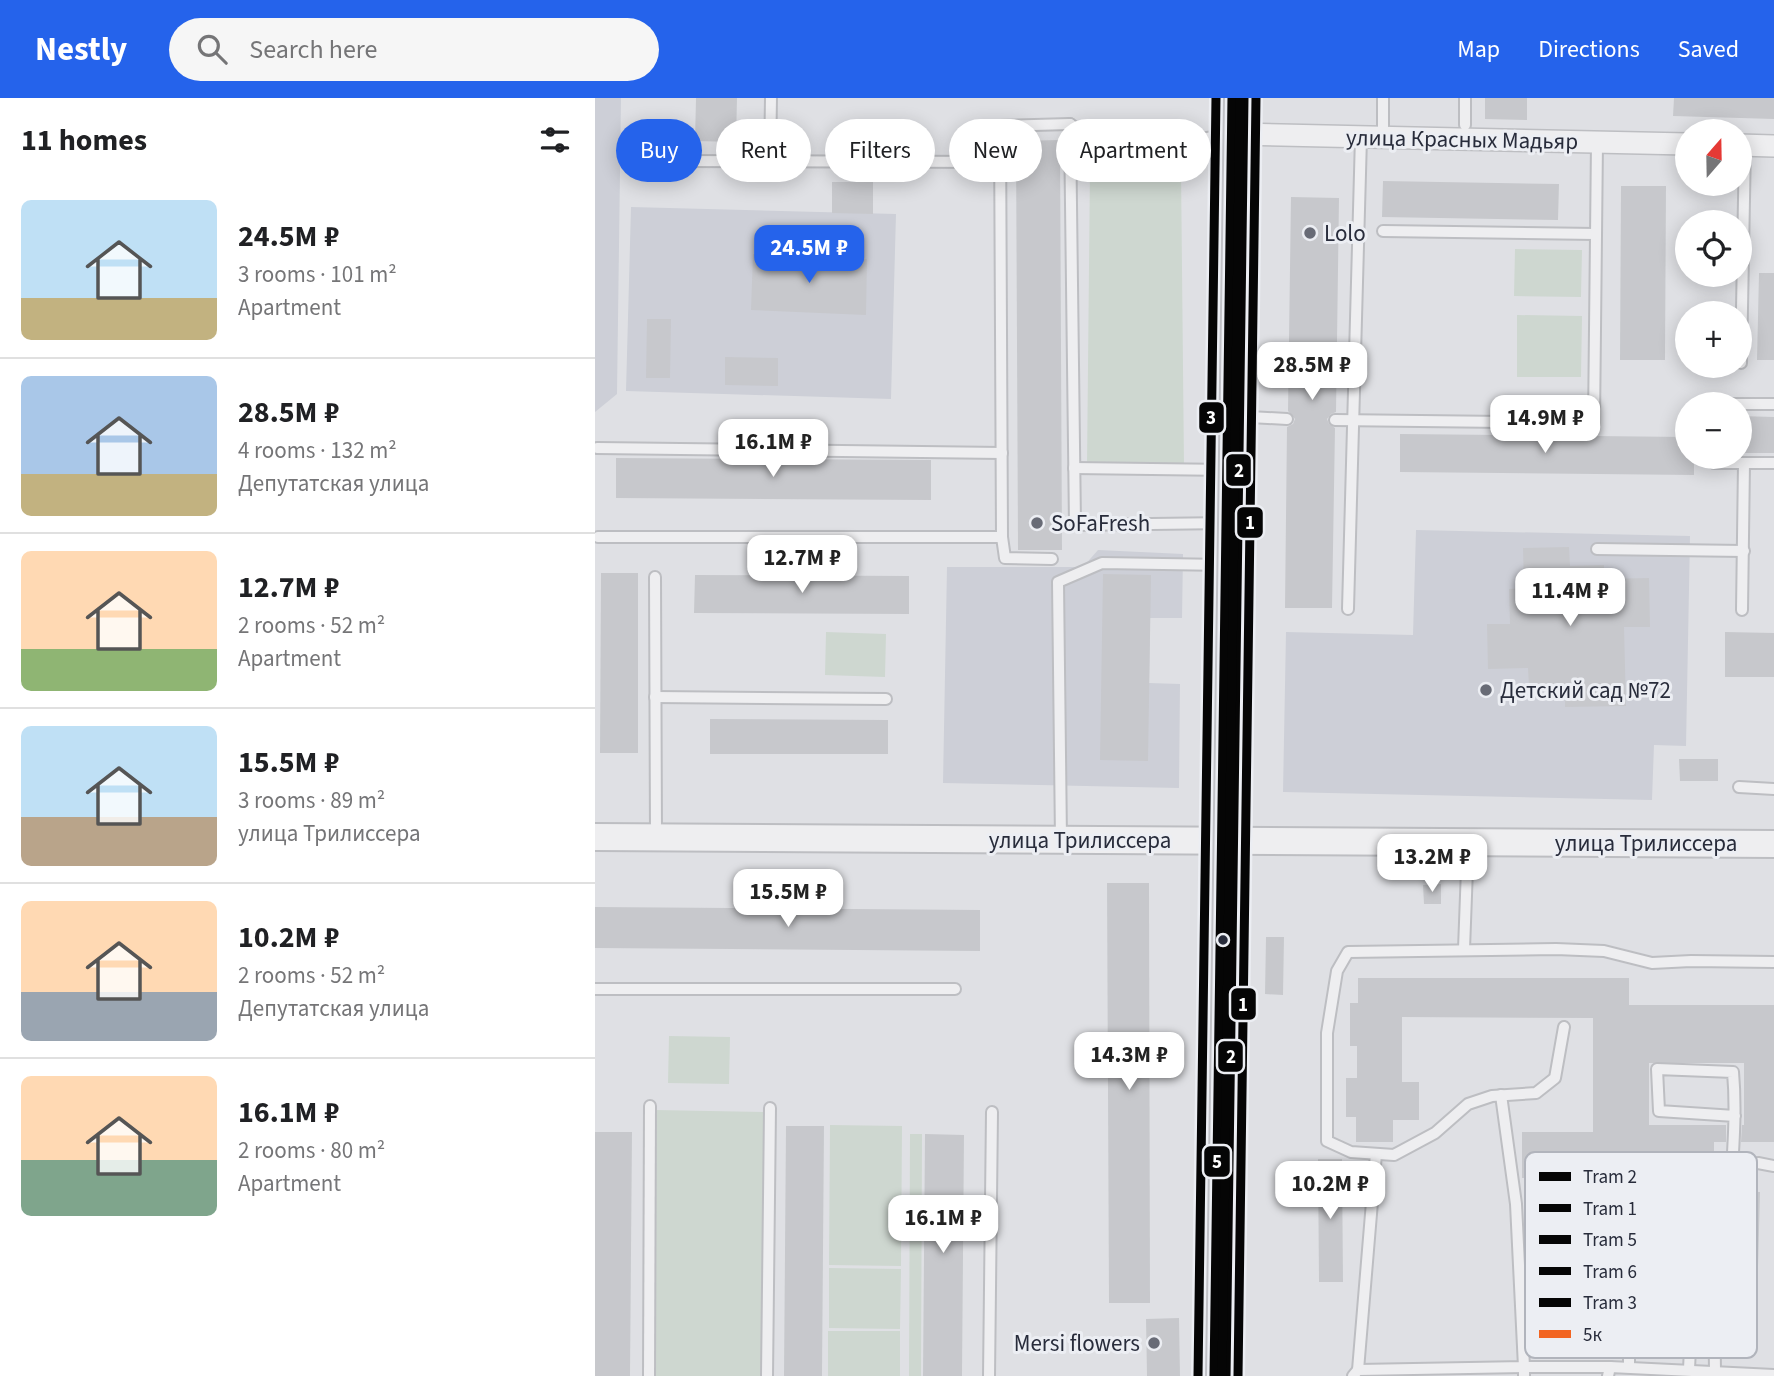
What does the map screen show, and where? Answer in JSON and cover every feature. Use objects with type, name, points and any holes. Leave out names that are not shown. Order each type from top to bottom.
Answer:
[{"type":"main road","points":[[1217,1376],[1236,98]]},
{"type":"street","name":"улица Красных Мадьяр","points":[[1236,134],[1675,144]]},
{"type":"street","points":[[1752,145],[1774,146]]},
{"type":"street","name":"улица Трилиссера","points":[[595,837],[1774,844]]},
{"type":"lane","points":[[770,119],[771,98]]},
{"type":"lane","points":[[1348,610],[1353,421],[1372,137],[1383,98]]},
{"type":"lane","points":[[1465,98],[1465,125]]},
{"type":"lane","points":[[1211,138],[1236,134]]},
{"type":"lane","points":[[1335,421],[1594,423],[1597,142]]},
{"type":"lane","points":[[811,161],[949,162]]},
{"type":"lane","points":[[1000,182],[1002,537],[1005,558],[1052,559]]},
{"type":"lane","points":[[1071,182],[1075,525],[1230,523]]},
{"type":"lane","points":[[1741,301],[1742,196]]},
{"type":"lane","points":[[1383,231],[1596,234]]},
{"type":"lane","points":[[1752,404],[1774,404]]},
{"type":"lane","points":[[1232,416],[1287,419]]},
{"type":"lane","points":[[597,448],[1002,453]]},
{"type":"lane","points":[[1752,463],[1774,463]]},
{"type":"lane","points":[[1074,468],[1231,470]]},
{"type":"lane","points":[[1742,610],[1744,469]]},
{"type":"lane","points":[[597,537],[1002,537]]},
{"type":"lane","points":[[1597,549],[1744,551]]},
{"type":"lane","points":[[1061,840],[1058,582],[1102,563],[1230,566]]},
{"type":"lane","points":[[655,577],[656,837]]},
{"type":"lane","points":[[655,698],[886,699]]},
{"type":"lane","points":[[1739,787],[1774,789]]},
{"type":"lane","points":[[1464,949],[1468,842]]},
{"type":"lane","points":[[1564,1027],[1555,1078],[1536,1093],[1501,1095],[1468,1104],[1435,1133],[1394,1155],[1351,1152],[1327,1141],[1327,1033],[1337,971],[1349,952],[1464,949],[1604,951],[1652,963],[1774,962]]},
{"type":"lane","points":[[595,989],[955,989]]},
{"type":"lane","points":[[1733,1152],[1735,1116],[1733,1072],[1657,1069],[1659,1111],[1735,1116]]},
{"type":"lane","points":[[1501,1095],[1516,1204],[1524,1371]]},
{"type":"lane","points":[[649,1376],[650,1106]]},
{"type":"lane","points":[[767,1376],[770,1108]]},
{"type":"lane","points":[[989,1376],[992,1112]]},
{"type":"lane","points":[[1376,1154],[1355,1373],[1609,1371],[1629,1367],[1774,1375]]},
{"type":"lane","points":[[1629,1358],[1629,1367]]},
{"type":"lane","points":[[1689,1369],[1690,1358]]},
{"type":"lane","points":[[1715,1358],[1715,1371]]},
{"type":"shaded area","points":[[595,98],[621,98],[621,119],[616,119],[616,182],[620,182],[617,394],[595,412]]},
{"type":"shaded area","points":[[1090,182],[1181,182],[1184,466],[1087,466]]},
{"type":"shaded area","points":[[631,207],[896,214],[891,399],[626,391]]},
{"type":"shaded area","points":[[1515,249],[1582,250],[1581,297],[1514,296]]},
{"type":"shaded area","points":[[1517,315],[1582,316],[1581,377],[1517,377]]},
{"type":"shaded area","name":"Детский сад №72","points":[[1416,530],[1690,536],[1686,746],[1654,745],[1652,800],[1283,792],[1286,632],[1413,635]]},
{"type":"shaded area","points":[[1098,550],[1183,554],[1182,618],[1150,618],[1149,683],[1180,684],[1179,788],[943,783],[947,567],[1083,567]]},
{"type":"shaded area","points":[[826,632],[886,634],[885,677],[825,675]]},
{"type":"shaded area","points":[[669,1036],[730,1037],[729,1084],[668,1083]]},
{"type":"shaded area","points":[[655,1110],[765,1112],[761,1376],[654,1376]]},
{"type":"shaded area","points":[[830,1125],[902,1126],[901,1266],[829,1265]]},
{"type":"shaded area","points":[[910,1134],[922,1134],[921,1376],[909,1376]]},
{"type":"shaded area","points":[[829,1268],[901,1269],[900,1329],[829,1328]]},
{"type":"shaded area","points":[[828,1331],[900,1331],[900,1376],[828,1376]]},
{"type":"building","points":[[696,98],[737,98],[737,119],[716,119],[716,142],[702,141],[702,119],[696,119]]},
{"type":"building","points":[[1485,98],[1527,98],[1527,120],[1485,119]]},
{"type":"building","points":[[1674,98],[1774,98],[1774,119],[1673,116]]},
{"type":"building","points":[[1042,140],[1056,140],[1056,182],[1060,182],[1062,550],[1018,550],[1016,182],[1042,182]]},
{"type":"building","points":[[1383,181],[1559,184],[1558,220],[1382,217]]},
{"type":"building","points":[[832,182],[873,182],[873,214],[832,213]]},
{"type":"building","points":[[1621,186],[1666,186],[1665,360],[1620,360]]},
{"type":"building","points":[[1291,197],[1339,198],[1336,412],[1327,419],[1335,428],[1332,608],[1285,608],[1287,427],[1293,424],[1295,419],[1288,411]]},
{"type":"building","points":[[753,254],[867,259],[866,315],[751,310]]},
{"type":"building","points":[[1759,273],[1774,273],[1774,360],[1757,360]]},
{"type":"building","points":[[647,319],[671,319],[670,378],[646,378]]},
{"type":"building","points":[[725,357],[778,358],[778,386],[725,385]]},
{"type":"building","points":[[1752,416],[1774,417],[1774,453],[1752,453]]},
{"type":"building","points":[[1400,434],[1675,437],[1675,469],[1694,469],[1694,475],[1400,472]]},
{"type":"building","points":[[616,458],[931,460],[931,500],[616,498]]},
{"type":"building","points":[[1569,547],[1570,566],[1604,565],[1604,579],[1649,578],[1650,627],[1624,627],[1626,706],[1565,707],[1565,686],[1529,686],[1528,668],[1488,669],[1487,624],[1510,624],[1509,589],[1524,588],[1523,548]]},
{"type":"building","points":[[601,573],[638,573],[638,753],[600,753]]},
{"type":"building","points":[[1103,574],[1151,575],[1148,761],[1100,760]]},
{"type":"building","points":[[695,575],[909,576],[909,614],[694,613]]},
{"type":"building","points":[[1725,632],[1774,633],[1774,677],[1725,677]]},
{"type":"building","points":[[710,719],[888,720],[888,754],[710,754]]},
{"type":"building","points":[[1679,759],[1718,759],[1718,781],[1680,781]]},
{"type":"building","points":[[1107,883],[1149,883],[1150,1303],[1109,1303]]},
{"type":"building","points":[[1441,884],[1441,904],[1424,904],[1423,885]]},
{"type":"building","points":[[595,907],[980,910],[980,951],[595,948]]},
{"type":"building","points":[[1266,937],[1284,937],[1283,995],[1265,994]]},
{"type":"building","points":[[1358,978],[1629,978],[1629,1005],[1774,1005],[1774,1142],[1741,1142],[1744,1125],[1744,1063],[1649,1063],[1649,1125],[1726,1125],[1726,1142],[1714,1142],[1714,1152],[1525,1152],[1525,1178],[1522,1178],[1522,1132],[1593,1132],[1593,1018],[1402,1017],[1402,1082],[1419,1082],[1419,1120],[1393,1120],[1393,1142],[1356,1142],[1356,1117],[1346,1117],[1346,1078],[1357,1078],[1357,1046],[1350,1046],[1350,1003],[1358,1003]]},
{"type":"building","points":[[786,1126],[824,1126],[822,1376],[784,1376]]},
{"type":"building","points":[[595,1132],[632,1132],[630,1376],[595,1376]]},
{"type":"building","points":[[925,1134],[964,1135],[962,1376],[923,1376]]},
{"type":"building","points":[[1318,1159],[1342,1159],[1343,1282],[1319,1282]]},
{"type":"building","points":[[1757,1192],[1760,1192],[1757,1267]]},
{"type":"building","points":[[1179,1318],[1180,1376],[1147,1376],[1146,1319]]},
{"type":"tram line","name":"3","points":[[1198,1376],[1216,98]]},
{"type":"tram line","name":"5","points":[[1214,1376],[1232,98]]},
{"type":"tram line","name":"6","points":[[1222,1376],[1240,98]]},
{"type":"tram line","name":"2","points":[[1226,1376],[1244,98]]},
{"type":"tram line","name":"1","points":[[1238,1376],[1256,98]]},
{"type":"transit line","name":"5к","points":[[1218,1376],[1224,797],[1236,98]]},
{"type":"place","name":"Lolo","points":[[1310,233]]},
{"type":"place","name":"SoFaFresh","points":[[1037,523]]},
{"type":"place","name":"Детский сад №72","points":[[1486,690]]},
{"type":"place","name":"Mersi flowers","points":[[1154,1343]]}]
